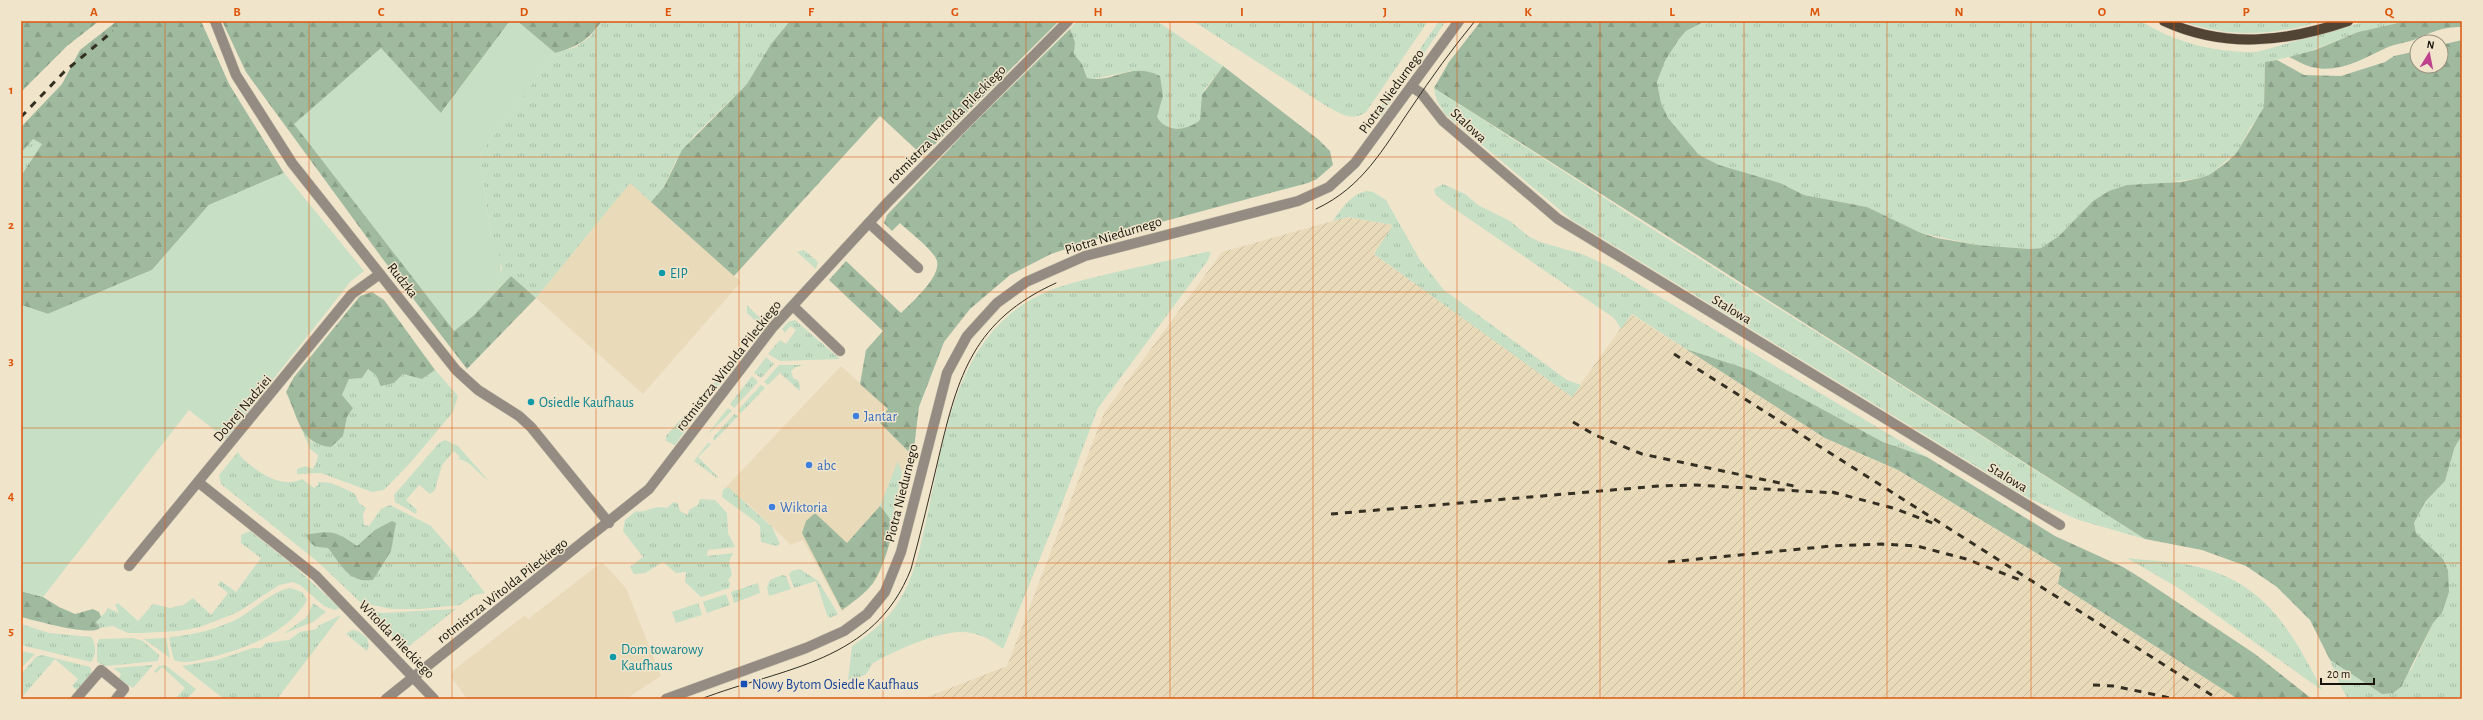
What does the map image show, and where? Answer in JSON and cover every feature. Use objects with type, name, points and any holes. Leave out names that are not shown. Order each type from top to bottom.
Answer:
[{"type":"main road","points":[[2164,21],[2181,29],[2214,38],[2247,41],[2301,35],[2348,21]]},
{"type":"street","name":"Rudzka","points":[[215,21],[236,75],[292,163],[456,370],[478,390],[514,412],[531,427],[609,523]]},
{"type":"street","name":"rotmistrza Witolda Pileckiego","points":[[386,699],[609,523],[654,484],[764,339],[793,306],[869,222],[1068,21]]},
{"type":"street","name":"Piotra Niedurnego","points":[[666,699],[829,639],[857,623],[877,603],[891,581],[901,552],[947,373],[967,336],[1002,299],[1040,275],[1085,256],[1315,195],[1329,187],[1355,163],[1459,21]]},
{"type":"street","name":"Stalowa","points":[[1412,87],[1421,94],[1443,121],[1558,220],[2060,525]]},
{"type":"street","points":[[869,222],[918,268]]},
{"type":"street","name":"Dobrej Nadziei","points":[[129,566],[352,294],[380,274]]},
{"type":"street","points":[[793,306],[840,351]]},
{"type":"street","name":"Witolda Pileckiego","points":[[198,482],[309,570],[414,676],[434,699]]},
{"type":"street","points":[[76,699],[101,670],[124,689],[116,699]]},
{"type":"shaded area","points":[[630,183],[741,282],[643,394],[536,298]]},
{"type":"shaded area","points":[[1347,217],[1394,225],[1374,254],[1572,396],[1631,314],[1825,438],[1898,470],[2062,569],[2058,584],[2238,699],[922,699],[1007,666],[1104,413],[1222,252]]},
{"type":"shaded area","points":[[841,366],[889,409],[878,421],[913,456],[902,472],[890,539],[881,570],[873,584],[842,612],[803,540],[791,545],[748,504],[725,488]]},
{"type":"shaded area","points":[[602,562],[626,588],[661,676],[626,699],[467,699],[451,677],[455,669],[525,615],[528,619]]},
{"type":"green space","points":[[25,21],[99,21],[67,46],[21,92],[21,23]]},
{"type":"green space","points":[[117,21],[201,21],[229,84],[284,173],[209,205],[152,270],[48,314],[21,305],[21,176],[42,144],[33,139],[21,153],[21,127],[62,84],[80,50]]},
{"type":"green space","points":[[222,21],[510,21],[441,113],[454,331],[474,315],[511,276],[536,298],[467,369],[382,258],[246,72]]},
{"type":"green space","points":[[510,21],[517,21],[555,53],[480,154],[491,236],[500,257],[501,277],[499,288],[474,315],[454,331],[294,124],[381,48],[441,113]]},
{"type":"green space","points":[[517,21],[602,21],[582,42],[555,53]]},
{"type":"green space","points":[[602,21],[790,21],[771,44],[747,84],[694,136],[675,162],[664,187],[651,202],[630,183],[536,298],[511,276],[499,288],[502,268],[491,236],[480,154],[555,53],[576,47],[590,37]]},
{"type":"green space","points":[[790,21],[1059,21],[923,156],[880,116],[734,276],[651,202],[664,187],[682,150],[747,84],[771,44]]},
{"type":"green space","points":[[1077,21],[1157,21],[1223,66],[1205,89],[1200,120],[1195,124],[1183,128],[1177,129],[1166,126],[1157,117],[1163,96],[1131,71],[1094,79],[1087,78],[1082,64],[1074,54],[1075,42],[1070,29]]},
{"type":"green space","points":[[1193,21],[1428,21],[1366,112],[1352,117],[1328,107]]},
{"type":"green space","points":[[1439,21],[1446,21],[1380,118],[1379,109]]},
{"type":"green space","points":[[1481,21],[1705,21],[1686,31],[1679,39],[1665,61],[1657,82],[1661,103],[1668,118],[1699,155],[1719,165],[1780,183],[1804,195],[1867,207],[1921,233],[1937,238],[1977,245],[2029,249],[2041,248],[2059,236],[2093,201],[2109,191],[2127,185],[2181,182],[2200,178],[2209,175],[2227,162],[2237,152],[2264,107],[2265,62],[2277,60],[2304,75],[2341,76],[2385,62],[2394,56],[2409,53],[2409,74],[2449,74],[2449,43],[2462,40],[2462,436],[2455,446],[2445,481],[2425,502],[2414,523],[2416,533],[2443,559],[2448,570],[2449,592],[2442,613],[2433,623],[2401,687],[2393,693],[2382,694],[2330,660],[2310,620],[2277,587],[2246,566],[2202,550],[2145,539],[1434,88],[1449,62]]},
{"type":"green space","points":[[1705,21],[2141,21],[2154,29],[2182,41],[2227,51],[2257,52],[2367,21],[2407,21],[2358,32],[2303,54],[2265,62],[2264,107],[2258,119],[2251,126],[2237,152],[2209,175],[2200,178],[2109,191],[2093,201],[2059,236],[2041,248],[2029,249],[1977,245],[1921,233],[1867,207],[1804,195],[1780,183],[1718,165],[1699,155],[1668,118],[1661,103],[1657,82],[1665,61],[1679,39],[1686,31]]},
{"type":"green space","points":[[2182,21],[2321,21],[2286,30],[2252,33],[2217,30]]},
{"type":"green space","points":[[2407,21],[2462,21],[2462,27],[2439,30],[2428,34],[2409,34],[2409,41],[2390,46],[2359,61],[2332,69],[2311,67],[2289,57],[2315,50],[2358,32]]},
{"type":"green space","points":[[1070,29],[1075,42],[1074,54],[1082,64],[1087,78],[1106,78],[1140,71],[1149,72],[1160,76],[1163,96],[1157,117],[1166,126],[1177,129],[1183,128],[1195,124],[1200,120],[1202,95],[1223,66],[1319,140],[1330,151],[1333,165],[1317,179],[1308,183],[1090,241],[1051,254],[1010,275],[970,309],[944,342],[919,407],[913,456],[878,421],[888,409],[860,384],[866,350],[883,331],[829,280],[846,261],[901,313],[925,289],[935,274],[937,261],[935,257],[926,246],[900,223],[892,231],[884,223],[887,215],[970,127]]},
{"type":"green space","points":[[1434,88],[1657,232],[2145,539],[2079,520],[2030,499],[1572,220],[1445,114],[1437,101]]},
{"type":"green space","points":[[33,139],[42,144],[21,176],[21,153]]},
{"type":"green space","points":[[284,173],[364,271],[351,281],[226,439],[189,410],[43,597],[21,591],[21,305],[48,314],[152,270],[209,205]]},
{"type":"green space","points":[[1443,184],[1465,194],[1478,205],[1510,221],[1528,236],[1540,242],[1582,254],[1610,267],[1927,457],[1883,442],[1750,370],[1686,349],[1632,314],[1621,329],[1614,318],[1443,201],[1436,195],[1434,189]]},
{"type":"green space","points":[[1367,191],[1373,192],[1386,200],[1420,260],[1444,290],[1567,380],[1581,385],[1572,397],[1374,254],[1393,225],[1348,217],[1333,221],[1343,207],[1352,198]]},
{"type":"green space","points":[[804,250],[818,262],[816,269],[797,252]]},
{"type":"green space","points":[[1211,252],[1208,260],[1098,408],[1060,509],[1003,649],[989,639],[967,632],[940,635],[917,642],[894,652],[873,663],[866,674],[848,680],[852,646],[871,632],[888,616],[898,603],[908,585],[920,546],[946,430],[968,369],[984,342],[1005,318],[1041,294],[1071,283]]},
{"type":"green space","points":[[372,292],[384,300],[435,370],[422,379],[403,374],[394,383],[381,386],[376,375],[368,369],[362,378],[349,379],[342,395],[353,408],[347,417],[343,436],[331,447],[320,445],[312,441],[306,435],[297,419],[286,392],[294,377],[360,296]]},
{"type":"green space","points":[[747,305],[766,324],[761,326],[747,313]]},
{"type":"green space","points":[[795,320],[840,359],[780,361],[768,354],[780,340],[786,344],[796,330],[790,326],[785,333],[782,329],[788,322]]},
{"type":"green space","points":[[1686,349],[1750,370],[1883,442],[1927,457],[2055,536],[2123,567],[2141,578],[2255,654],[2312,699],[2238,699],[2058,584],[2061,568],[1898,470],[1825,438]]},
{"type":"green space","points":[[766,357],[774,364],[761,378],[754,373]]},
{"type":"green space","points":[[733,364],[734,365],[716,389],[712,385]]},
{"type":"green space","points":[[779,365],[804,365],[796,367],[791,371],[793,378],[799,381],[800,391],[780,373],[768,385],[764,382]]},
{"type":"green space","points":[[367,369],[394,383],[403,374],[422,379],[435,370],[458,396],[453,412],[411,462],[384,490],[372,492],[321,473],[297,474],[297,469],[305,466],[313,469],[318,455],[310,449],[300,426],[312,442],[343,436],[347,417],[353,408],[342,395],[349,379],[362,378]]},
{"type":"green space","points":[[752,376],[758,382],[734,408],[730,404]]},
{"type":"green space","points":[[761,385],[765,388],[741,413],[738,410]]},
{"type":"green space","points":[[709,390],[713,393],[693,421],[686,414]]},
{"type":"green space","points":[[728,408],[732,411],[707,435]]},
{"type":"green space","points":[[734,414],[738,416],[714,441],[713,438]]},
{"type":"green space","points":[[683,417],[690,424],[675,445],[666,441],[666,436]]},
{"type":"green space","points":[[2462,436],[2462,699],[2348,699],[2340,685],[2330,660],[2382,694],[2411,670],[2433,623],[2442,613],[2448,570],[2443,559],[2416,533],[2414,523],[2425,502],[2445,481],[2455,446]]},
{"type":"green space","points":[[445,440],[458,446],[488,480],[467,462],[458,459],[460,457],[454,451],[442,465],[435,490],[430,494],[419,485],[406,500],[417,510],[416,514],[395,502],[394,495],[439,443]]},
{"type":"green space","points":[[708,443],[711,444],[698,457],[718,477],[717,478],[694,461]]},
{"type":"green space","points":[[238,452],[241,457],[268,477],[285,482],[293,482],[302,479],[314,488],[318,485],[318,482],[331,483],[352,492],[355,494],[359,503],[366,508],[363,514],[364,525],[369,526],[381,509],[390,505],[431,526],[485,593],[474,595],[460,605],[420,609],[392,609],[361,603],[318,562],[221,484],[219,475]]},
{"type":"green space","points":[[898,461],[902,472],[891,523],[880,506]]},
{"type":"green space","points":[[728,487],[772,527],[780,544],[777,546],[761,542],[760,526],[722,497],[723,490]]},
{"type":"green space","points":[[700,499],[715,500],[727,513],[728,533],[735,547],[708,550],[707,556],[733,553],[729,562],[732,575],[728,580],[730,583],[729,588],[701,597],[685,582],[686,572],[676,573],[663,562],[645,573],[634,574],[630,567],[643,557],[623,531],[625,520],[636,511],[640,512],[658,507],[667,508],[674,502],[678,504],[680,511],[688,515],[689,510],[698,505]]},
{"type":"green space","points":[[880,506],[889,518],[892,528],[883,562],[870,587],[859,598],[842,610],[802,533],[806,521],[815,513],[847,543]]},
{"type":"green space","points":[[392,521],[396,523],[391,551],[373,580],[358,579],[352,576],[342,567],[328,548],[315,546],[310,542],[306,535],[322,532],[333,533],[344,537],[357,546],[375,530]]},
{"type":"green space","points":[[250,531],[294,566],[340,608],[335,610],[324,606],[300,585],[293,582],[279,585],[238,612],[200,627],[179,631],[128,633],[113,626],[100,628],[96,622],[108,608],[119,613],[115,605],[118,603],[138,621],[153,604],[170,608],[183,605],[193,598],[211,615],[228,593],[218,585],[221,581],[236,592],[261,558],[241,543],[241,535]]},
{"type":"green space","points":[[2127,558],[2194,566],[2219,574],[2240,584],[2258,597],[2274,612],[2299,648],[2323,691],[2180,589]]},
{"type":"green space","points":[[800,569],[818,581],[838,614],[830,618],[827,615],[816,581],[794,588],[789,574],[792,571]]},
{"type":"green space","points":[[782,575],[786,576],[791,589],[769,596],[767,588],[770,580]]},
{"type":"green space","points":[[758,583],[760,593],[734,603],[731,592]]},
{"type":"green space","points":[[290,588],[302,592],[307,600],[299,612],[276,632],[247,646],[218,656],[189,662],[174,660],[169,639],[170,637],[197,633],[223,625],[239,618],[276,593]]},
{"type":"green space","points":[[21,591],[43,597],[59,607],[75,614],[93,609],[99,612],[101,617],[96,622],[100,628],[95,630],[74,629],[21,617]]},
{"type":"green space","points":[[726,594],[730,605],[707,613],[703,602]]},
{"type":"green space","points":[[313,603],[326,612],[313,622],[283,634],[307,617]]},
{"type":"green space","points":[[698,603],[702,615],[676,623],[672,612]]},
{"type":"green space","points":[[456,609],[409,646],[401,645],[367,610],[382,613]]},
{"type":"green space","points":[[341,615],[277,699],[224,699],[182,666],[217,660],[253,648],[261,648],[266,643],[289,640],[300,632],[317,629],[318,626]]},
{"type":"green space","points":[[21,624],[49,633],[91,637],[95,650],[93,659],[91,662],[21,645]]},
{"type":"green space","points":[[352,630],[358,631],[367,638],[369,646],[367,651],[346,634]]},
{"type":"green space","points":[[133,638],[143,641],[159,655],[158,661],[106,666],[97,662],[97,644],[99,639]]},
{"type":"green space","points":[[164,638],[166,638],[170,658],[144,639]]},
{"type":"green space","points":[[21,651],[35,654],[21,668]]},
{"type":"green space","points":[[42,655],[90,667],[92,673],[78,691],[72,686],[78,679],[55,659],[21,698],[21,674],[36,657]]},
{"type":"green space","points":[[153,665],[133,688],[119,679],[121,674],[113,668]]},
{"type":"green space","points":[[165,665],[196,689],[187,699],[175,699],[185,688],[162,667],[156,673],[154,671],[159,666]]},
{"type":"tram line","points":[[1316,209],[1347,190],[1371,166],[1434,75],[1475,21]]},
{"type":"tram line","points":[[701,699],[794,669],[823,657],[850,643],[874,624],[895,600],[911,569],[946,427],[963,375],[974,353],[988,333],[1006,314],[1028,298],[1056,283]]},
{"type":"railway","points":[[21,117],[64,72],[113,31]]},
{"type":"railway","points":[[1674,354],[2218,699]]},
{"type":"railway","points":[[1573,422],[1595,435],[1642,454],[1794,486]]},
{"type":"railway","points":[[1331,514],[1659,486],[1695,485],[1836,493]]},
{"type":"railway","points":[[1832,492],[1893,508],[1935,524]]},
{"type":"railway","points":[[1668,562],[1831,546],[1881,544],[1917,546],[1966,559],[2023,581]]},
{"type":"railway","points":[[2093,685],[2114,686],[2175,699]]},
{"type":"place","name":"EIP","points":[[662,273]]},
{"type":"place","name":"Osiedle Kaufhaus","points":[[531,402]]},
{"type":"place","name":"Jantar","points":[[856,416]]},
{"type":"place","name":"abc","points":[[809,465]]},
{"type":"place","name":"Wiktoria","points":[[772,507]]},
{"type":"place","name":"Dom towarowy Kaufhaus","points":[[613,657]]},
{"type":"place","name":"Nowy Bytom Osiedle Kaufhaus","points":[[744,684]]}]
